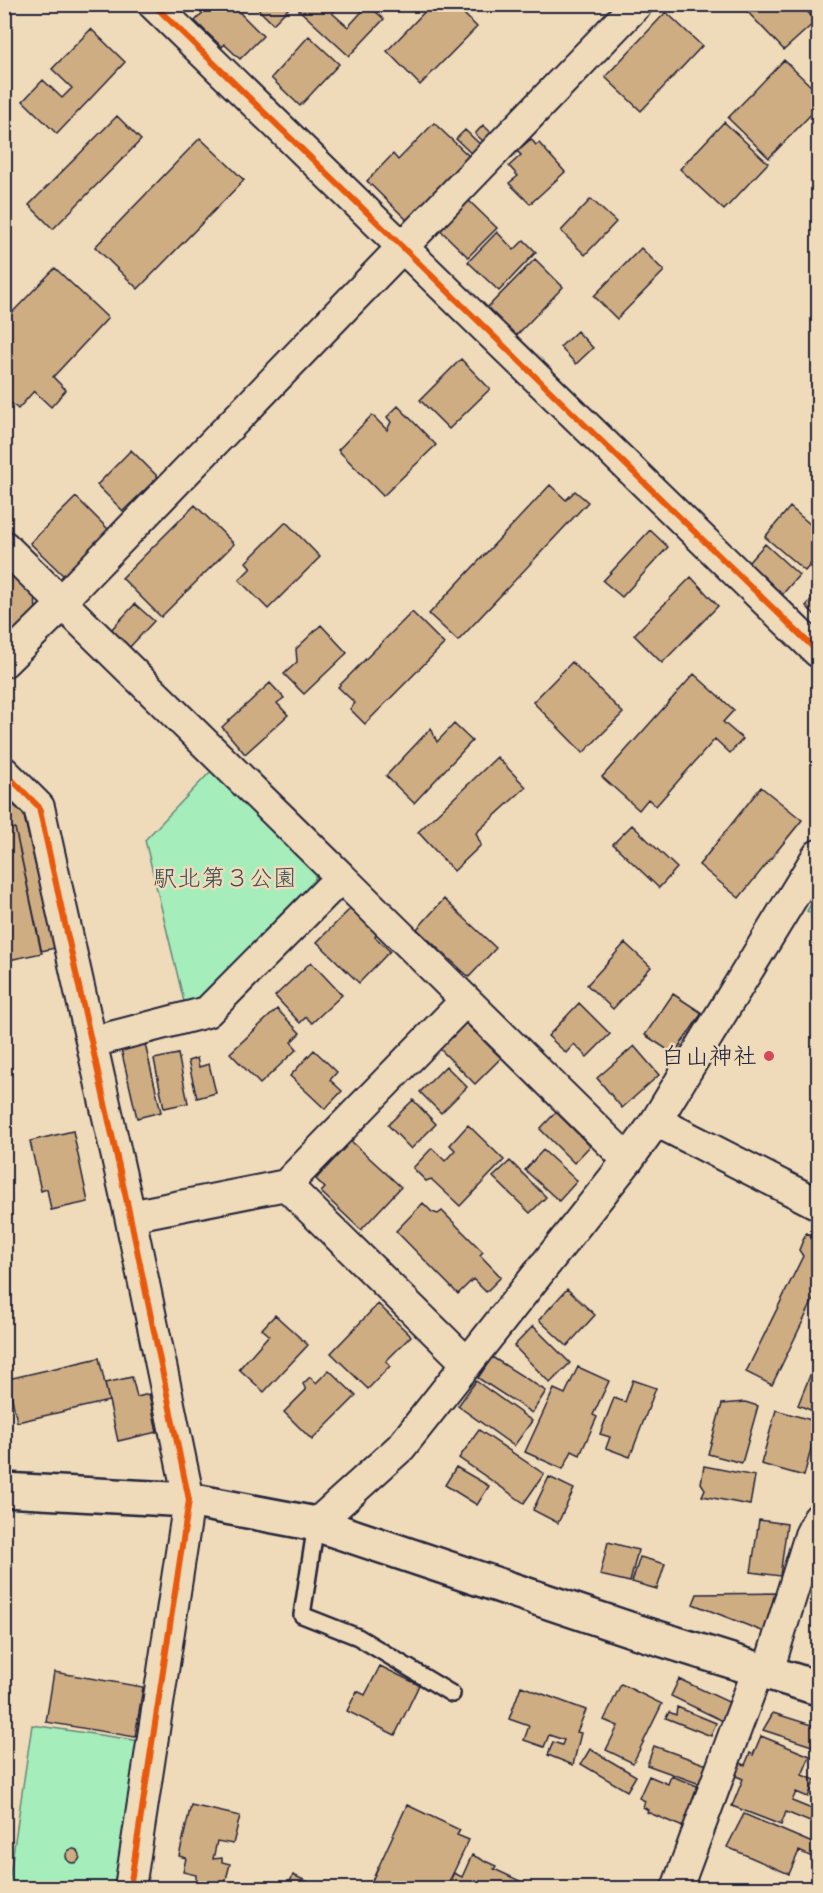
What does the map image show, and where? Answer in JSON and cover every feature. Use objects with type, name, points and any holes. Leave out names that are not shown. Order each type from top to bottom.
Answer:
[{"type":"street","points":[[153,4],[819,652]]},
{"type":"street","points":[[4,662],[55,612],[61,601],[637,4]]},
{"type":"street","points":[[4,546],[628,1160]]},
{"type":"street","points":[[4,772],[39,807],[130,1216],[189,1500],[130,1888]]},
{"type":"street","points":[[316,1524],[401,1447],[628,1160],[656,1121],[819,855]]},
{"type":"street","points":[[92,1042],[207,1012],[341,877]]},
{"type":"street","points":[[130,1216],[286,1185],[465,1001]]},
{"type":"street","points":[[656,1121],[819,1204]]},
{"type":"street","points":[[286,1185],[467,1362]]},
{"type":"street","points":[[4,1490],[189,1500],[316,1524],[632,1630],[819,1688]]},
{"type":"street","points":[[677,1888],[763,1669],[810,1535],[819,1519]]},
{"type":"lane","points":[[316,1524],[302,1615],[358,1637],[452,1694]]},
{"type":"green space","name":"駅北第３公園","points":[[212,770],[315,867],[315,882],[203,1002],[185,1006],[145,840]]},
{"type":"green space","points":[[818,893],[818,917],[807,911]]},
{"type":"green space","points":[[32,1725],[140,1741],[118,1888],[8,1888]]},
{"type":"building","points":[[211,4],[231,4],[263,36],[240,59],[224,44],[222,47],[195,21]]},
{"type":"building","points":[[235,4],[248,4],[242,11]]},
{"type":"building","points":[[257,4],[293,4],[273,24],[255,6]]},
{"type":"building","points":[[304,4],[340,4],[332,13],[348,27],[368,5],[384,19],[349,56],[299,10]]},
{"type":"building","points":[[432,4],[454,4],[477,27],[420,85],[387,51]]},
{"type":"building","points":[[740,4],[800,4],[816,21],[784,50]]},
{"type":"building","points":[[666,12],[702,46],[641,111],[605,77]]},
{"type":"building","points":[[91,29],[125,62],[57,134],[23,101],[43,80],[62,98],[72,88],[52,69]]},
{"type":"building","points":[[309,36],[339,64],[300,106],[271,78]]},
{"type":"building","points":[[784,60],[818,93],[818,107],[769,158],[728,118]]},
{"type":"building","points":[[117,116],[141,140],[53,229],[29,205]]},
{"type":"building","points":[[724,122],[768,163],[724,210],[680,169]]},
{"type":"building","points":[[434,123],[472,159],[410,223],[367,181],[393,154],[398,160]]},
{"type":"building","points":[[483,125],[496,137],[489,146],[475,134]]},
{"type":"building","points":[[465,130],[486,150],[477,159],[456,139]]},
{"type":"building","points":[[200,138],[244,180],[138,289],[95,247]]},
{"type":"building","points":[[531,139],[536,145],[539,143],[565,172],[530,204],[509,183],[518,176],[509,166],[521,155],[517,151]]},
{"type":"building","points":[[466,198],[497,228],[468,257],[438,228]]},
{"type":"building","points":[[591,199],[616,222],[585,255],[561,231]]},
{"type":"building","points":[[497,232],[514,250],[524,240],[536,252],[499,291],[468,262]]},
{"type":"building","points":[[641,248],[664,271],[617,319],[594,296]]},
{"type":"building","points":[[535,259],[563,287],[513,339],[484,311]]},
{"type":"building","points":[[55,268],[108,318],[53,377],[66,390],[51,407],[34,391],[18,409],[4,397],[4,321]]},
{"type":"building","points":[[577,331],[593,348],[576,364],[560,347]]},
{"type":"building","points":[[461,359],[490,389],[449,429],[420,400]]},
{"type":"building","points":[[398,406],[436,445],[383,496],[338,450],[372,415],[387,430],[391,422],[387,417]]},
{"type":"building","points":[[131,450],[158,477],[123,511],[97,485]]},
{"type":"building","points":[[550,485],[566,500],[575,491],[588,502],[458,641],[429,614]]},
{"type":"building","points":[[76,497],[112,533],[67,579],[30,543]]},
{"type":"building","points":[[195,505],[234,544],[161,617],[122,578]]},
{"type":"building","points":[[790,507],[818,531],[818,555],[805,571],[765,537]]},
{"type":"building","points":[[286,522],[320,557],[268,609],[239,580],[251,568],[246,562]]},
{"type":"building","points":[[650,530],[668,547],[622,597],[603,581]]},
{"type":"building","points":[[765,544],[799,575],[781,596],[747,564]]},
{"type":"building","points":[[4,561],[35,592],[36,615],[4,645]]},
{"type":"building","points":[[691,577],[718,606],[662,663],[634,635]]},
{"type":"building","points":[[818,592],[818,618],[806,606]]},
{"type":"building","points":[[135,604],[154,621],[128,649],[109,632]]},
{"type":"building","points":[[412,612],[444,644],[365,724],[350,709],[355,703],[338,687]]},
{"type":"building","points":[[321,625],[347,653],[304,694],[284,674],[297,662],[296,649]]},
{"type":"building","points":[[572,662],[623,713],[583,753],[533,702]]},
{"type":"building","points":[[694,674],[734,710],[723,722],[743,739],[730,753],[715,739],[656,806],[648,799],[639,810],[602,777]]},
{"type":"building","points":[[270,683],[284,698],[277,703],[288,715],[245,754],[222,727]]},
{"type":"building","points":[[454,724],[472,741],[414,803],[386,776],[431,728],[437,742]]},
{"type":"building","points":[[497,757],[526,787],[476,833],[481,845],[454,871],[418,832]]},
{"type":"building","points":[[761,787],[802,820],[739,898],[699,865]]},
{"type":"building","points":[[4,799],[23,812],[55,948],[41,951],[15,828],[4,830]]},
{"type":"building","points":[[632,825],[677,868],[659,888],[613,844]]},
{"type":"building","points":[[15,828],[42,953],[4,961],[4,830]]},
{"type":"building","points":[[444,899],[496,948],[469,977],[417,929]]},
{"type":"building","points":[[351,908],[377,932],[375,937],[390,951],[359,983],[317,942]]},
{"type":"building","points":[[625,943],[651,967],[613,1009],[587,985]]},
{"type":"building","points":[[311,962],[342,995],[312,1023],[306,1017],[300,1023],[275,996]]},
{"type":"building","points":[[673,994],[702,1013],[674,1054],[645,1035]]},
{"type":"building","points":[[579,1003],[610,1034],[587,1057],[574,1044],[566,1053],[548,1036]]},
{"type":"building","points":[[277,1009],[300,1033],[291,1042],[297,1049],[260,1084],[230,1053]]},
{"type":"building","points":[[466,1023],[501,1058],[475,1084],[440,1049]]},
{"type":"building","points":[[145,1044],[161,1112],[137,1118],[121,1049]]},
{"type":"building","points":[[634,1046],[659,1075],[622,1108],[597,1078]]},
{"type":"building","points":[[314,1050],[337,1072],[330,1080],[342,1091],[325,1109],[290,1076]]},
{"type":"building","points":[[178,1054],[188,1103],[164,1108],[154,1059]]},
{"type":"building","points":[[197,1058],[199,1067],[209,1064],[216,1093],[197,1098],[188,1061]]},
{"type":"building","points":[[446,1066],[467,1087],[441,1113],[420,1092]]},
{"type":"building","points":[[413,1100],[436,1124],[411,1149],[388,1125]]},
{"type":"building","points":[[556,1112],[590,1146],[574,1163],[540,1129]]},
{"type":"building","points":[[468,1125],[504,1160],[460,1206],[431,1179],[426,1181],[413,1168],[432,1148],[445,1161],[455,1150],[450,1145]]},
{"type":"building","points":[[73,1131],[88,1202],[51,1210],[47,1189],[41,1191],[30,1141]]},
{"type":"building","points":[[351,1141],[401,1187],[361,1230],[321,1192],[325,1188],[316,1179]]},
{"type":"building","points":[[543,1150],[577,1181],[559,1201],[525,1170]]},
{"type":"building","points":[[510,1161],[546,1197],[530,1213],[493,1177]]},
{"type":"building","points":[[423,1203],[432,1212],[438,1214],[442,1211],[483,1252],[480,1255],[501,1277],[486,1292],[473,1279],[458,1294],[396,1231]]},
{"type":"building","points":[[806,1233],[818,1238],[818,1290],[772,1385],[746,1372],[803,1256],[799,1250]]},
{"type":"building","points":[[567,1289],[595,1315],[567,1346],[539,1320]]},
{"type":"building","points":[[378,1304],[411,1336],[386,1361],[390,1366],[368,1389],[331,1353]]},
{"type":"building","points":[[275,1315],[308,1345],[264,1392],[239,1369],[269,1335],[262,1329]]},
{"type":"building","points":[[533,1326],[570,1363],[550,1383],[514,1346]]},
{"type":"building","points":[[492,1357],[546,1391],[532,1413],[478,1378]]},
{"type":"building","points":[[99,1358],[109,1401],[17,1422],[8,1379]]},
{"type":"building","points":[[578,1367],[609,1381],[593,1415],[597,1417],[580,1455],[572,1451],[563,1469],[525,1452],[554,1389],[565,1394]]},
{"type":"building","points":[[813,1368],[818,1370],[818,1413],[798,1405]]},
{"type":"building","points":[[329,1370],[356,1396],[312,1440],[284,1412],[306,1390],[303,1384],[310,1377],[316,1383]]},
{"type":"building","points":[[132,1377],[137,1397],[149,1394],[157,1432],[118,1441],[105,1383]]},
{"type":"building","points":[[633,1380],[656,1388],[630,1457],[606,1448],[610,1437],[600,1434],[614,1398],[625,1402]]},
{"type":"building","points":[[476,1381],[532,1421],[514,1446],[458,1406]]},
{"type":"building","points":[[745,1402],[758,1406],[742,1463],[708,1454],[722,1404]]},
{"type":"building","points":[[776,1410],[818,1422],[804,1476],[761,1464]]},
{"type":"building","points":[[479,1430],[544,1474],[524,1503],[459,1458]]},
{"type":"building","points":[[704,1466],[755,1476],[750,1505],[702,1496],[705,1489],[701,1483]]},
{"type":"building","points":[[456,1467],[489,1486],[477,1505],[445,1485]]},
{"type":"building","points":[[549,1477],[574,1489],[558,1523],[533,1510]]},
{"type":"building","points":[[759,1520],[787,1524],[780,1576],[751,1572]]},
{"type":"building","points":[[608,1542],[638,1550],[630,1582],[600,1575]]},
{"type":"building","points":[[640,1557],[665,1564],[657,1589],[632,1582]]},
{"type":"building","points":[[783,1593],[767,1633],[693,1604],[697,1594]]},
{"type":"building","points":[[380,1666],[419,1685],[395,1735],[347,1711],[357,1691],[365,1695]]},
{"type":"building","points":[[54,1672],[143,1687],[135,1737],[46,1722]]},
{"type":"building","points":[[679,1679],[733,1704],[725,1722],[671,1696]]},
{"type":"building","points":[[621,1684],[662,1704],[633,1763],[606,1750],[618,1726],[604,1720]]},
{"type":"building","points":[[521,1686],[586,1710],[577,1732],[581,1733],[573,1765],[548,1755],[553,1742],[562,1745],[564,1740],[549,1735],[544,1747],[524,1740],[529,1726],[509,1719]]},
{"type":"building","points":[[677,1707],[716,1723],[711,1736],[666,1718],[669,1712],[676,1715]]},
{"type":"building","points":[[773,1713],[818,1727],[818,1748],[763,1730]]},
{"type":"building","points":[[761,1736],[810,1756],[802,1775],[815,1780],[808,1797],[796,1792],[792,1801],[814,1810],[810,1822],[786,1812],[781,1825],[732,1806],[743,1779],[729,1773],[734,1760],[745,1765],[750,1753],[753,1755]]},
{"type":"building","points":[[654,1746],[707,1765],[700,1784],[647,1765]]},
{"type":"building","points":[[590,1749],[636,1776],[627,1791],[581,1764]]},
{"type":"building","points":[[649,1776],[668,1784],[671,1776],[700,1787],[683,1827],[647,1812],[648,1810],[643,1807],[645,1801],[639,1798]]},
{"type":"building","points":[[191,1805],[240,1816],[233,1844],[217,1841],[213,1859],[222,1858],[222,1862],[230,1864],[224,1887],[196,1880],[196,1875],[183,1872],[186,1858],[179,1856]]},
{"type":"building","points":[[407,1805],[460,1830],[457,1835],[469,1840],[446,1888],[363,1888],[366,1882],[371,1883]]},
{"type":"building","points":[[744,1814],[817,1845],[812,1857],[799,1851],[789,1874],[727,1847]]},
{"type":"building","points":[[70,1849],[76,1849],[80,1856],[76,1863],[70,1863],[66,1859],[66,1853]]},
{"type":"building","points":[[472,1855],[496,1866],[494,1869],[535,1888],[446,1888],[454,1873],[462,1877]]},
{"type":"building","points":[[293,1875],[315,1885],[313,1888],[287,1888]]},
{"type":"cycle path","points":[[153,4],[818,652]]},
{"type":"cycle path","points":[[4,772],[39,807],[130,1216],[189,1500],[130,1888]]},
{"type":"place","name":"白山神社","points":[[769,1056]]}]
